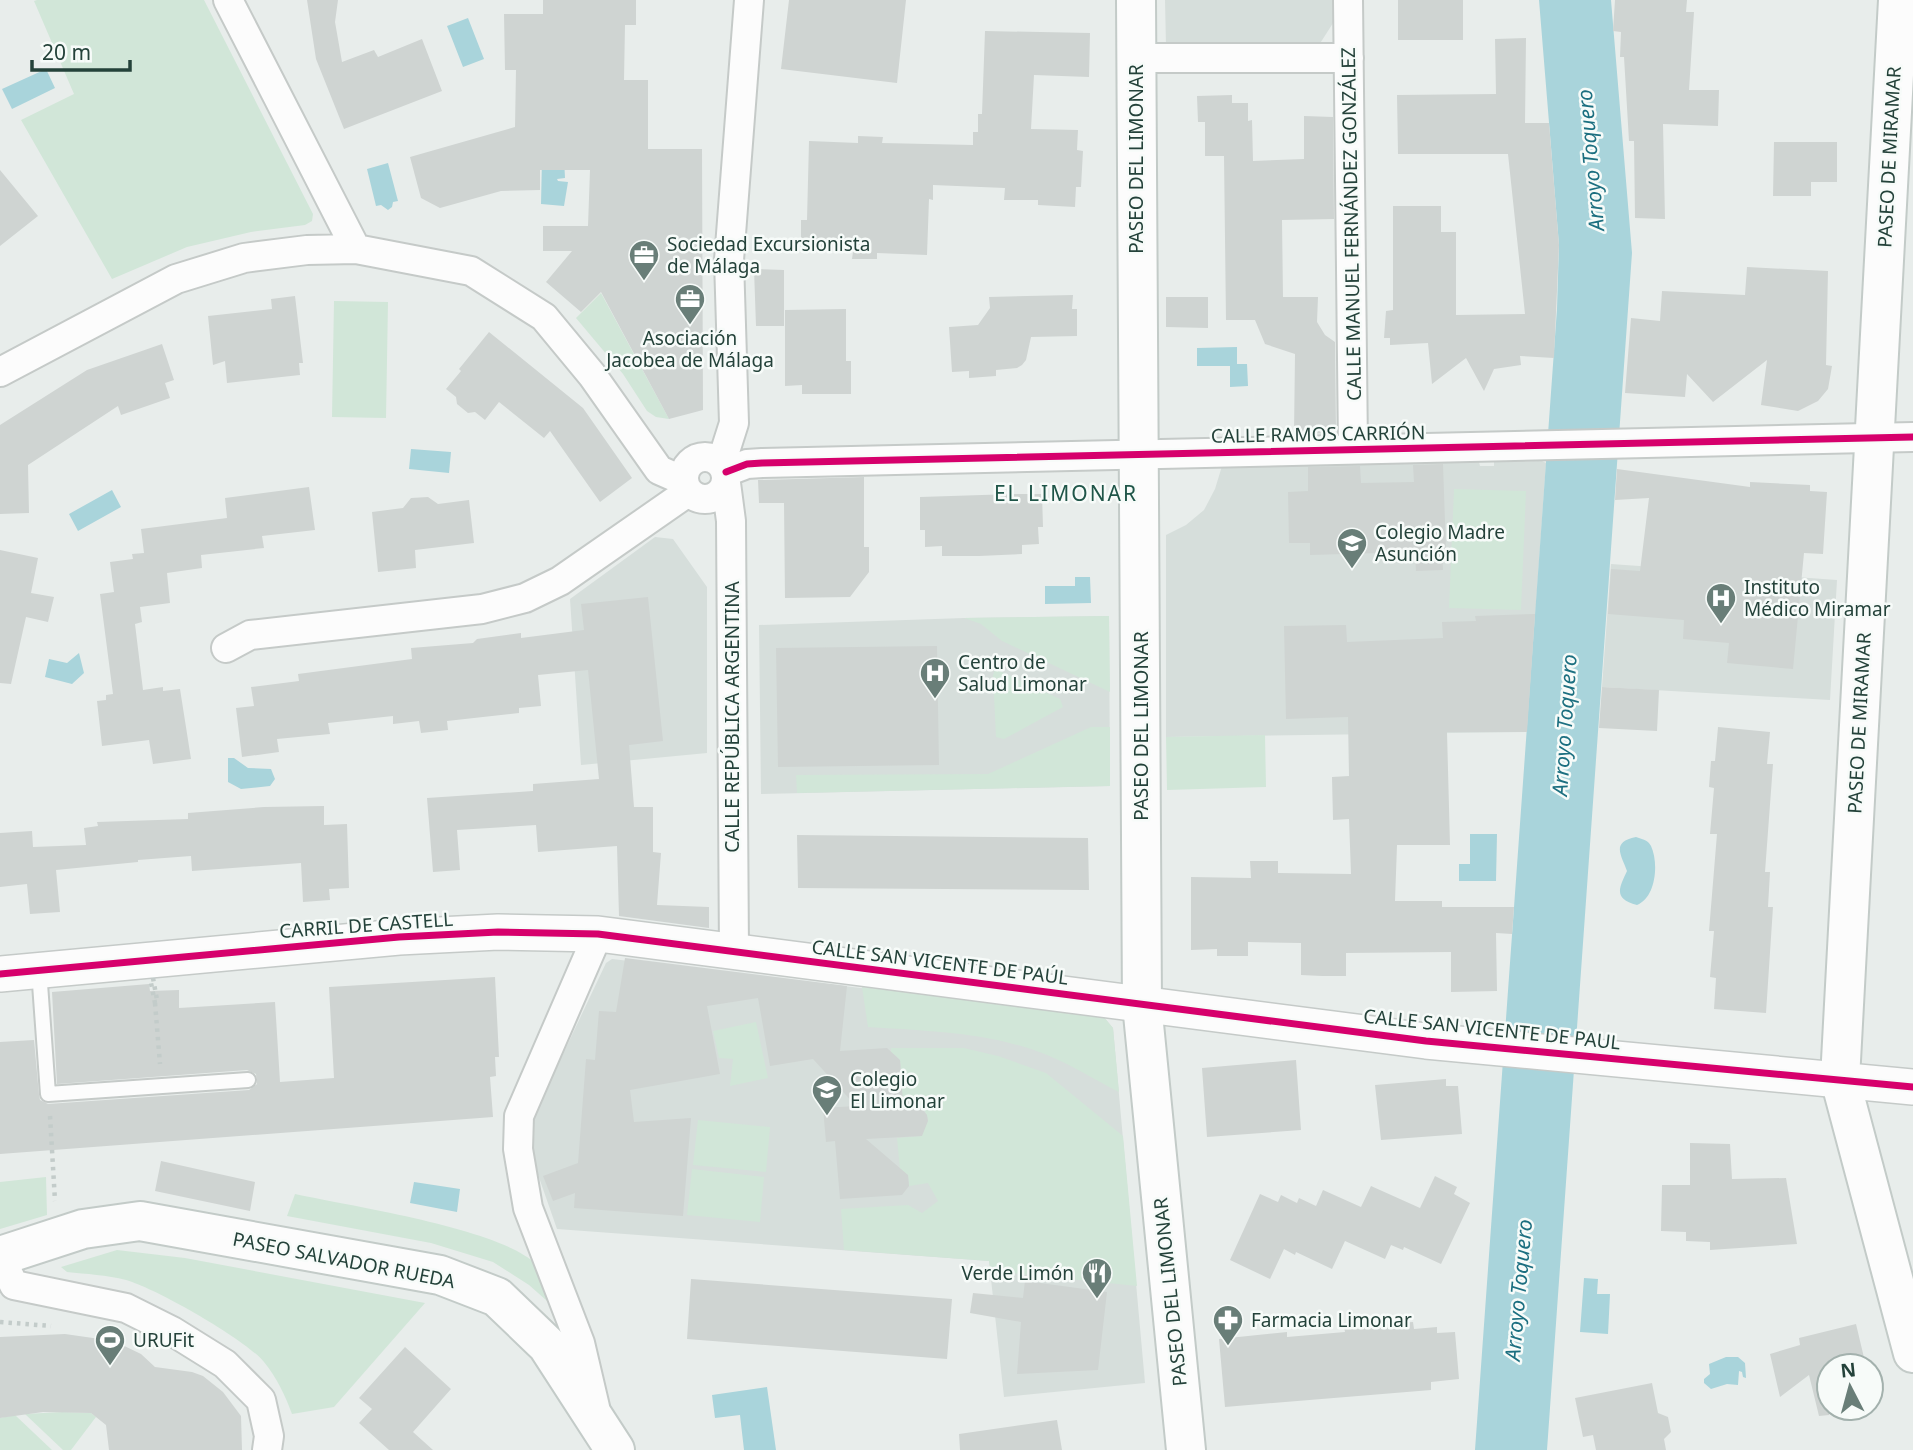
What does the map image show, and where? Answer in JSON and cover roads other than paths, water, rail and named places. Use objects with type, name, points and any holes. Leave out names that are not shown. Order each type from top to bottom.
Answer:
[{"type":"main road","name":"PASEO DEL LIMONAR","points":[[1136,0],[1142,1004],[1186,1450]]},
{"type":"main road","name":"PASEO DE MIRAMAR","points":[[1903,13],[1879,315],[1894,438],[1840,1079],[1913,1353]]},
{"type":"main road","name":"PASEO SALVADOR RUEDA","points":[[0,1256],[83,1229],[140,1221],[440,1275],[498,1297],[547,1345],[607,1437]]},
{"type":"street","points":[[228,0],[356,249]]},
{"type":"street","name":"CALLE REPÚBLICA ARGENTINA","points":[[734,951],[731,521],[724,473],[734,422],[729,260],[749,0]]},
{"type":"street","name":"CALLE MANUEL FERNÁNDEZ GONZÁLEZ","points":[[1348,0],[1353,448]]},
{"type":"street","points":[[1135,58],[1349,58]]},
{"type":"street","points":[[0,372],[176,279],[244,258],[307,250],[356,249],[471,271],[544,317],[592,375],[659,470],[686,486],[560,581],[525,598],[482,609],[250,635],[226,648]]},
{"type":"street","name":"CALLE RAMOS CARRIÓN","points":[[686,486],[685,472],[689,464],[705,457],[714,459],[724,473],[747,464],[1353,448],[1894,438]]},
{"type":"street","name":"CARRIL DE CASTELL","points":[[0,974],[399,937],[498,932],[598,934],[734,951]]},
{"type":"street","points":[[598,934],[519,1116],[518,1149],[528,1208],[580,1343],[607,1437]]},
{"type":"street","name":"CALLE SAN VICENTE DE PAÚL","points":[[734,951],[1142,1004]]},
{"type":"street","name":"CALLE SAN VICENTE DE PAUL","points":[[1142,1004],[1426,1041],[1840,1079]]},
{"type":"street","points":[[1840,1079],[1913,1087]]},
{"type":"street","points":[[0,1256],[14,1285],[126,1308],[172,1331],[225,1364],[261,1400],[269,1437],[267,1450]]},
{"type":"lane","points":[[39,970],[48,1094],[248,1080]]},
{"type":"water","name":"Arroyo Toquero","points":[[1539,0],[1611,0],[1632,253],[1547,1450],[1475,1450],[1557,309],[1559,245]]},
{"type":"water","points":[[468,18],[484,59],[463,67],[447,26]]},
{"type":"water","points":[[46,69],[55,88],[12,109],[2,89]]},
{"type":"water","points":[[564,158],[565,178],[557,179],[568,182],[564,206],[541,204],[542,159],[554,170]]},
{"type":"water","points":[[388,163],[398,201],[393,202],[388,210],[381,205],[376,206],[367,169]]},
{"type":"water","points":[[1237,347],[1237,364],[1247,364],[1248,386],[1230,387],[1230,366],[1197,366],[1197,348]]},
{"type":"water","points":[[411,449],[451,452],[449,473],[409,469]]},
{"type":"water","points":[[112,490],[121,507],[78,531],[69,514]]},
{"type":"water","points":[[1075,577],[1090,577],[1091,603],[1045,604],[1045,586],[1075,586]]},
{"type":"water","points":[[79,653],[84,673],[72,684],[45,677],[49,659],[67,663]]},
{"type":"water","points":[[228,758],[234,758],[248,768],[271,769],[275,779],[270,786],[241,789],[228,782]]},
{"type":"water","points":[[1470,834],[1497,834],[1496,881],[1459,881],[1459,864],[1470,864]]},
{"type":"water","points":[[1636,837],[1647,841],[1651,846],[1655,861],[1652,888],[1637,905],[1624,900],[1620,892],[1627,871],[1620,846],[1628,839]]},
{"type":"water","points":[[414,1182],[460,1189],[457,1212],[410,1203]]},
{"type":"water","points":[[1584,1278],[1598,1279],[1597,1294],[1610,1294],[1608,1334],[1580,1332]]},
{"type":"water","points":[[1726,1357],[1738,1357],[1745,1363],[1746,1378],[1739,1371],[1738,1385],[1727,1384],[1711,1389],[1704,1383],[1704,1379],[1710,1374],[1709,1364]]},
{"type":"water","points":[[767,1387],[776,1450],[744,1450],[740,1415],[715,1418],[712,1395]]},
{"type":"place","name":"Sociedad Excursionista de Málaga","points":[[644,282]]},
{"type":"place","name":"Asociación Jacobea de Málaga","points":[[690,326]]},
{"type":"place","name":"Colegio Madre Asunción","points":[[1352,570]]},
{"type":"place","name":"Instituto Médico Miramar","points":[[1721,625]]},
{"type":"place","name":"Centro de Salud Limonar","points":[[935,700]]},
{"type":"place","name":"Colegio El Limonar","points":[[827,1117]]},
{"type":"place","name":"Verde Limón","points":[[1097,1300]]},
{"type":"place","name":"Farmacia Limonar","points":[[1228,1347]]},
{"type":"place","name":"URUFit","points":[[110,1367]]},
{"type":"district","name":"EL LIMONAR","points":[[1066,494]]}]
